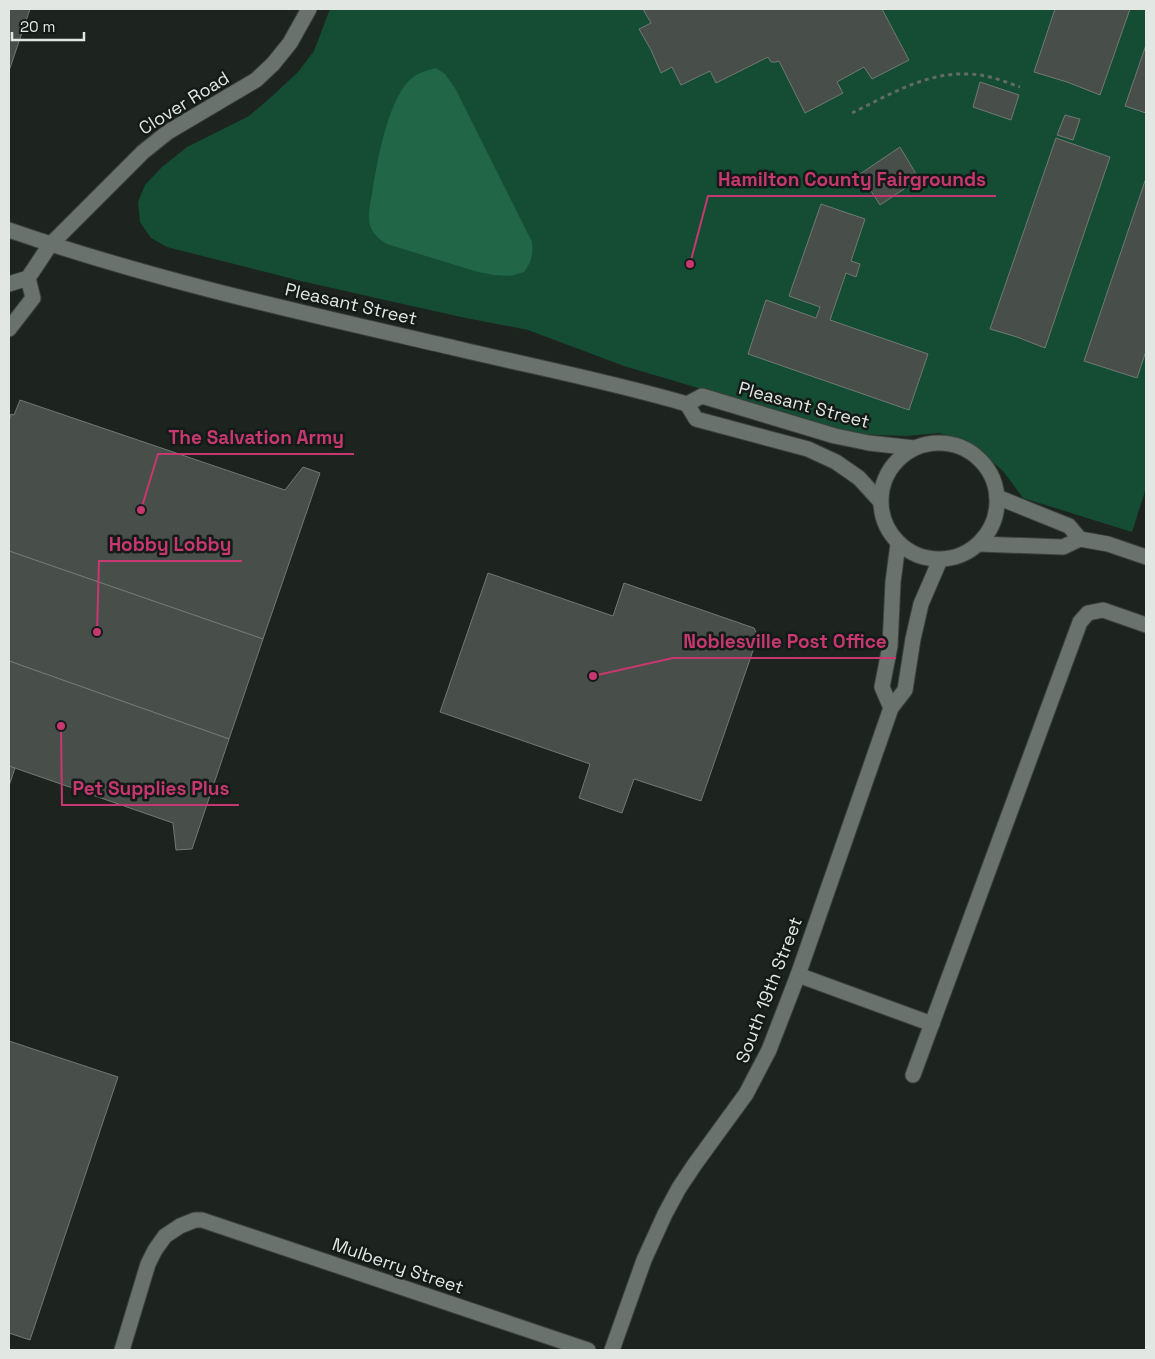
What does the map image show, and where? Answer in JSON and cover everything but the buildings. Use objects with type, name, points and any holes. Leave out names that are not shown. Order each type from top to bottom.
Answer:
[{"type":"street","name":"Clover Road","points":[[28,278],[50,244],[142,152],[168,132],[256,80],[273,64],[290,43],[309,9]]},
{"type":"street","name":"Pleasant Street","points":[[9,230],[153,275],[202,288],[656,394],[687,404],[696,419],[808,449],[836,462],[859,478],[880,501]]},
{"type":"street","points":[[9,284],[28,278],[33,298],[9,329]]},
{"type":"street","name":"Pleasant Street","points":[[687,404],[702,396],[834,436],[869,443],[914,448]]},
{"type":"street","points":[[932,443],[951,444],[969,451],[983,463],[993,479],[997,497],[996,516],[988,533],[979,544],[959,557],[940,560],[910,553],[898,544],[886,528],[880,510],[880,492],[887,474],[898,459],[914,448],[932,443]]},
{"type":"street","points":[[997,497],[1068,526],[1080,539]]},
{"type":"street","points":[[979,544],[1063,547],[1080,539],[1108,544],[1146,557]]},
{"type":"street","points":[[891,708],[882,687],[890,646],[893,582],[898,544]]},
{"type":"street","name":"South 19th Street","points":[[612,1350],[644,1260],[665,1214],[694,1164],[746,1094],[769,1050],[798,975],[891,708],[905,690],[913,638],[921,604],[940,560]]},
{"type":"street","points":[[913,1075],[1080,622],[1088,613],[1103,610],[1146,625]]},
{"type":"street","points":[[798,975],[932,1024]]},
{"type":"street","name":"Mulberry Street","points":[[122,1350],[148,1264],[155,1250],[164,1236],[180,1226],[195,1220],[202,1220],[588,1350]]},
{"type":"path","points":[[852,113],[897,90],[924,79],[968,74],[996,78],[1020,87]]},
{"type":"shaded area","points":[[330,9],[1146,9],[1146,488],[1132,532],[1023,498],[1003,471],[969,442],[939,433],[906,436],[853,434],[624,366],[528,330],[301,281],[167,247],[151,238],[140,222],[138,202],[145,185],[162,167],[187,147],[249,116],[298,72],[314,51]]},
{"type":"shaded area","points":[[436,68],[445,74],[455,88],[532,242],[531,258],[524,272],[510,276],[478,272],[387,244],[378,238],[371,228],[369,211],[377,167],[383,137],[393,108],[399,95],[412,78],[427,70]]},
{"type":"place","name":"Hamilton County Fairgrounds","points":[[690,264]]},
{"type":"place","name":"The Salvation Army","points":[[141,510]]},
{"type":"place","name":"Hobby Lobby","points":[[97,632]]},
{"type":"place","name":"Noblesville Post Office","points":[[593,676]]},
{"type":"place","name":"Pet Supplies Plus","points":[[61,726]]}]
